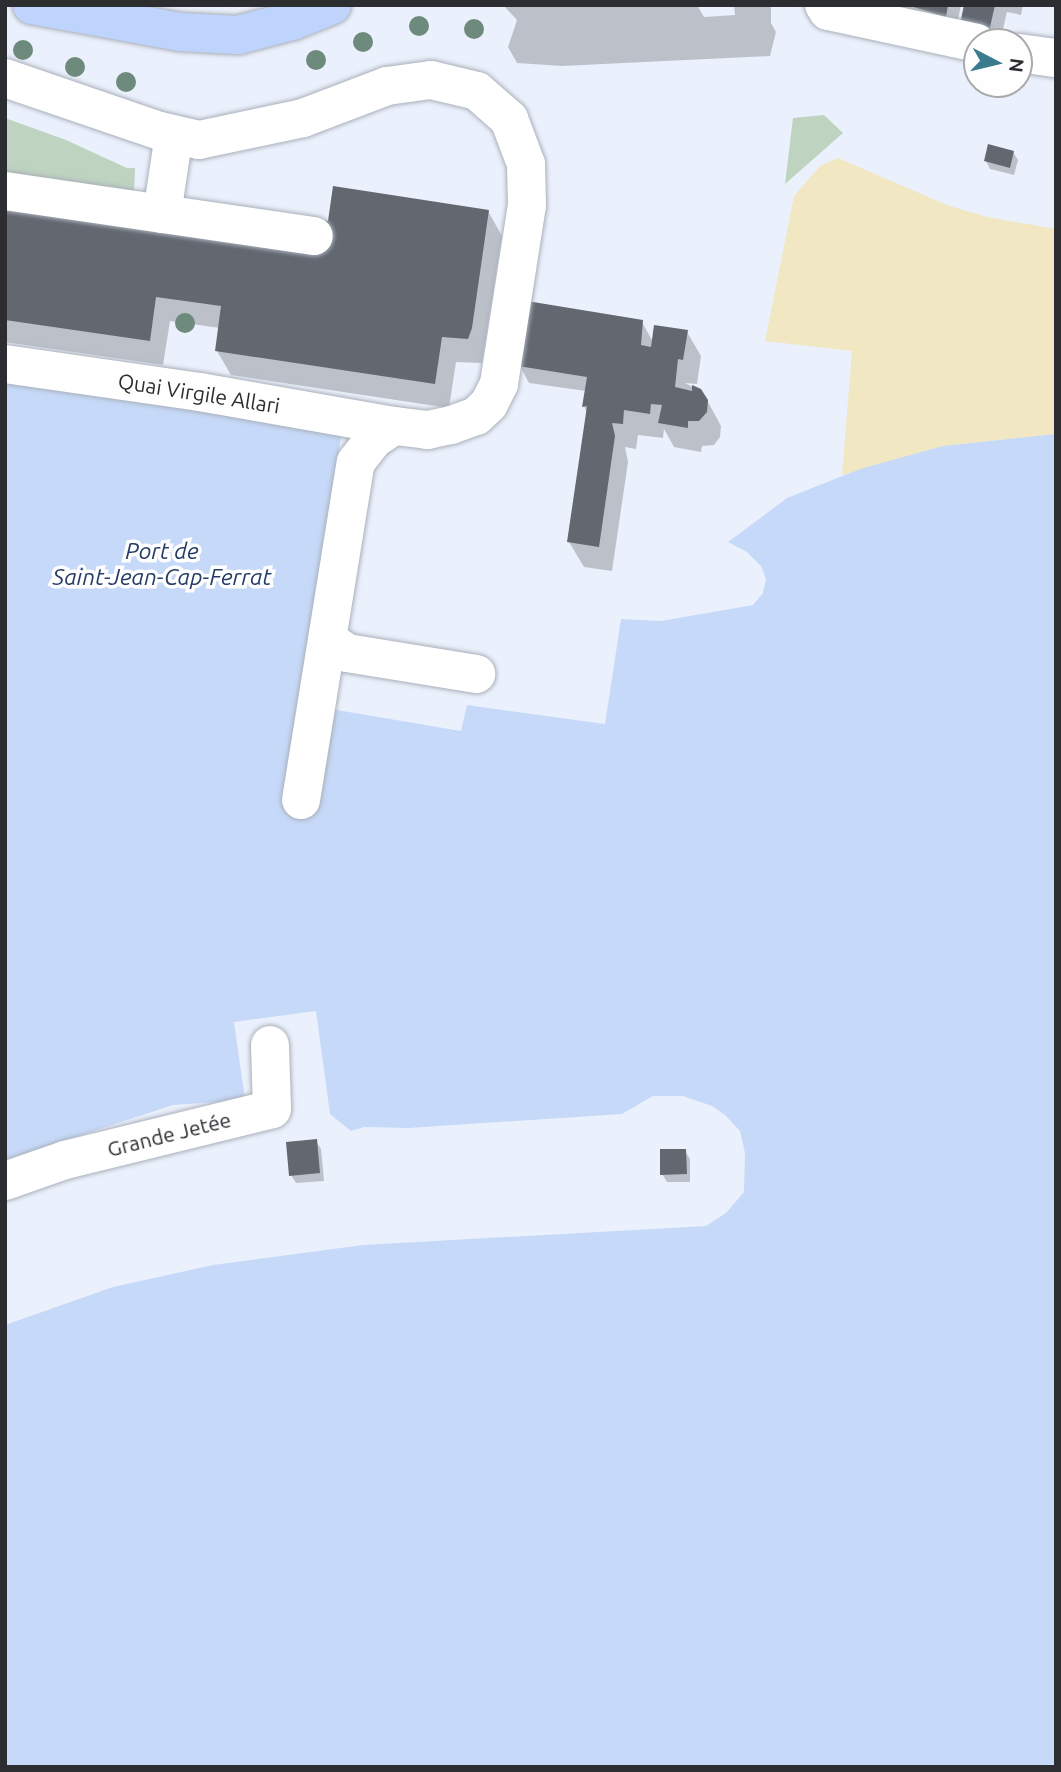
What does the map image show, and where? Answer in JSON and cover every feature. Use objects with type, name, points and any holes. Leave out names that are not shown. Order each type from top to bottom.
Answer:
[{"type":"main road","points":[[32,5],[180,32],[238,35],[292,21],[332,5]]},
{"type":"street","points":[[824,5],[828,11],[963,40]]},
{"type":"street","points":[[1033,55],[1056,58]]},
{"type":"street","points":[[5,78],[186,137],[175,216]]},
{"type":"street","name":"Quai Virgile Allari","points":[[5,364],[200,392],[428,430],[476,416],[489,404],[499,384],[527,205],[526,164],[509,119],[477,92],[431,80],[387,86],[303,118],[186,137]]},
{"type":"street","points":[[5,191],[314,236]]},
{"type":"street","points":[[301,800],[320,654],[356,462],[374,439],[393,426]]},
{"type":"street","points":[[320,654],[347,653],[476,674]]},
{"type":"street","name":"Grande Jetée","points":[[5,1181],[65,1160],[272,1110],[270,1045]]},
{"type":"green space","points":[[824,115],[843,133],[785,184],[793,118]]},
{"type":"green space","points":[[5,118],[66,140],[127,168],[135,168],[134,192],[5,174]]},
{"type":"sand","points":[[838,158],[947,205],[987,217],[1056,229],[1056,434],[943,446],[842,475],[852,351],[765,341],[794,196],[820,166]]},
{"type":"water","name":"Port de Saint-Jean-Cap-Ferrat","points":[[5,383],[342,430],[307,660],[331,709],[461,731],[467,705],[605,724],[621,619],[661,621],[753,605],[763,593],[766,579],[761,566],[747,552],[728,542],[787,498],[860,469],[943,446],[1056,434],[1056,1767],[5,1767],[5,1325],[113,1287],[213,1265],[363,1245],[706,1226],[726,1213],[744,1192],[745,1153],[740,1131],[725,1115],[712,1106],[683,1096],[653,1096],[622,1114],[409,1128],[364,1127],[351,1131],[330,1114],[316,1011],[234,1022],[245,1100],[173,1105],[5,1160]]},
{"type":"building","points":[[907,5],[948,5],[946,17]]},
{"type":"building","points":[[964,5],[995,5],[990,28],[959,29]]},
{"type":"building","points":[[988,144],[1014,151],[1010,168],[984,161]]},
{"type":"building","points":[[5,174],[328,221],[333,186],[489,210],[472,328],[468,339],[442,337],[435,384],[215,351],[221,306],[156,297],[150,341],[5,320]]},
{"type":"building","points":[[527,301],[643,320],[641,345],[651,347],[654,325],[688,330],[683,360],[678,359],[675,387],[692,391],[692,385],[701,389],[708,400],[707,412],[699,421],[688,421],[688,428],[658,423],[662,405],[651,404],[650,414],[624,410],[623,424],[612,423],[615,436],[599,547],[567,542],[587,406],[582,407],[587,377],[518,366]]},
{"type":"building","points":[[317,1139],[320,1173],[289,1176],[286,1142]]},
{"type":"building","points":[[660,1149],[686,1149],[687,1174],[660,1175]]}]
